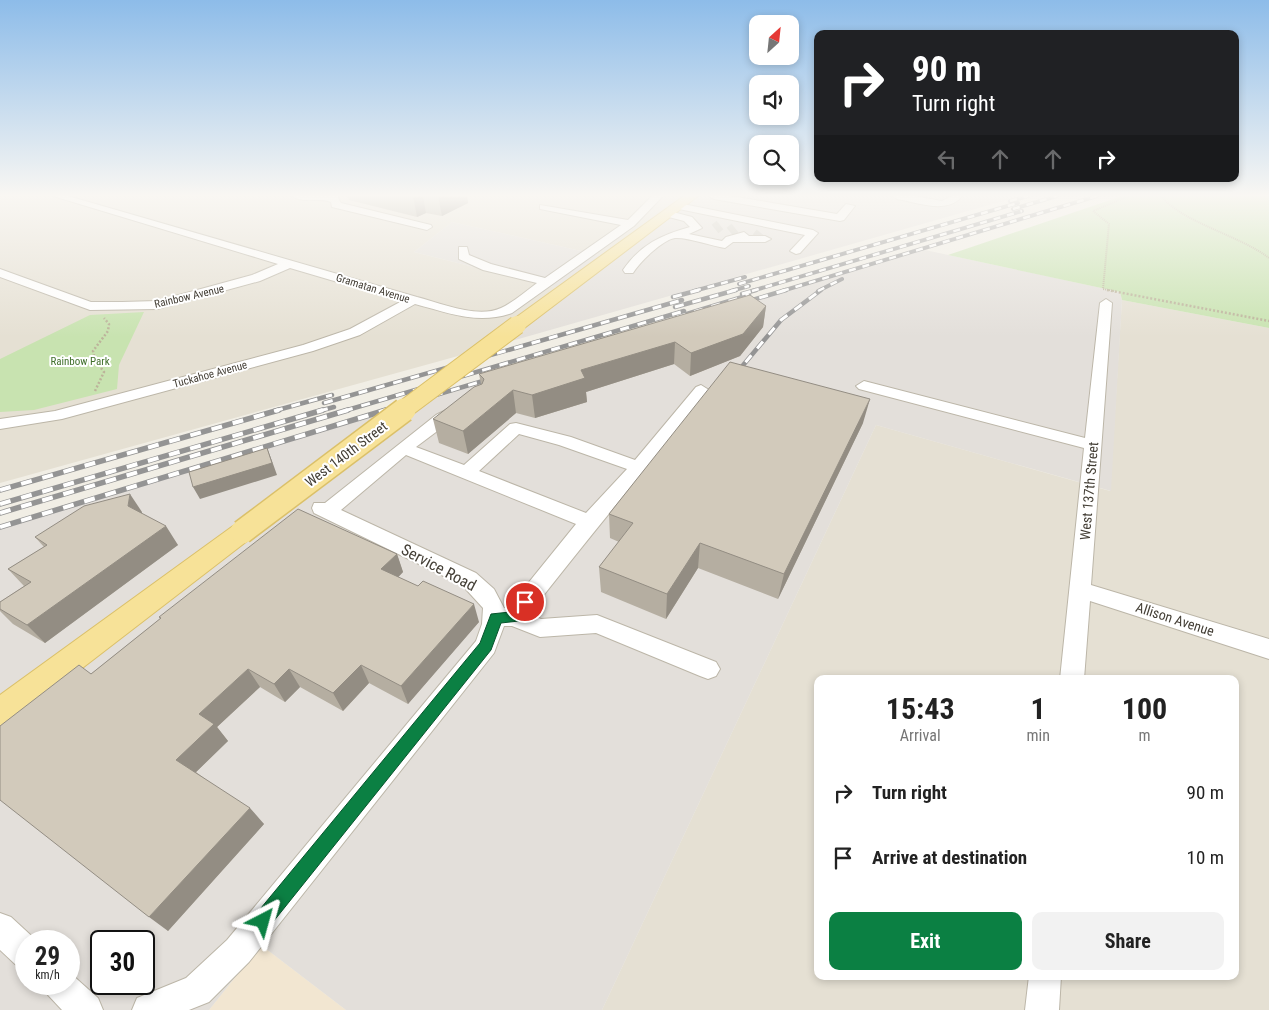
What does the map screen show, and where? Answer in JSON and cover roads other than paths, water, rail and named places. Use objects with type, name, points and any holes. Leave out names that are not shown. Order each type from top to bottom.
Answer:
[{"type":"main road","name":"West 140th Street","points":[[0,713],[628,243]]},
{"type":"street","name":"Gramatan Avenue","points":[[221,243],[413,300],[475,315],[493,315],[507,310],[603,243]]},
{"type":"street","points":[[629,270],[642,255],[657,243]]},
{"type":"street","points":[[796,251],[803,243]]},
{"type":"street","points":[[463,249],[463,256],[478,264],[548,282]]},
{"type":"street","name":"Rainbow Avenue","points":[[0,273],[90,306],[158,305],[256,278],[290,263]]},
{"type":"street","name":"Tuckahoe Avenue","points":[[0,424],[56,416],[308,348],[355,332],[413,300]]},
{"type":"street","name":"West 137th Street","points":[[1072,675],[1106,303]]},
{"type":"street","points":[[864,386],[1093,445]]},
{"type":"street","points":[[149,1010],[187,1002],[238,951],[486,646],[505,617],[638,467],[701,390]]},
{"type":"street","points":[[324,510],[442,418],[470,406]]},
{"type":"street","points":[[466,473],[516,428],[565,441],[638,467]]},
{"type":"street","points":[[404,448],[589,522]]},
{"type":"street","name":"Service Road","points":[[324,510],[469,580],[488,596],[505,617]]},
{"type":"street","name":"Allison Avenue","points":[[1081,590],[1269,649]]},
{"type":"street","points":[[505,617],[540,628],[597,624],[708,669]]},
{"type":"street","points":[[0,928],[15,942]]},
{"type":"street","points":[[1042,1010],[1045,980]]},
{"type":"street","points":[[70,995],[86,1010]]},
{"type":"railway","points":[[739,284],[880,243]]},
{"type":"railway","points":[[752,291],[914,243]]},
{"type":"railway","points":[[782,291],[941,243]]},
{"type":"railway","points":[[694,291],[745,277]]},
{"type":"railway","points":[[818,291],[842,279]]},
{"type":"railway","points":[[731,291],[749,286]]},
{"type":"railway","points":[[673,297],[699,290]]},
{"type":"railway","points":[[675,307],[736,290]]},
{"type":"railway","points":[[742,294],[756,290]]},
{"type":"railway","points":[[742,303],[786,290]]},
{"type":"railway","points":[[734,376],[781,320],[821,290]]},
{"type":"railway","points":[[677,317],[749,295]]},
{"type":"railway","points":[[324,403],[682,300]]},
{"type":"railway","points":[[344,411],[684,311]]},
{"type":"railway","points":[[382,411],[493,378]]},
{"type":"railway","points":[[274,411],[332,395]]},
{"type":"railway","points":[[319,411],[334,407]]},
{"type":"railway","points":[[0,490],[279,410]]},
{"type":"railway","points":[[0,504],[323,410]]},
{"type":"railway","points":[[0,513],[348,410]]},
{"type":"railway","points":[[0,527],[386,410]]},
{"type":"park label","name":"Rainbow Park","points":[[80,361]]}]
